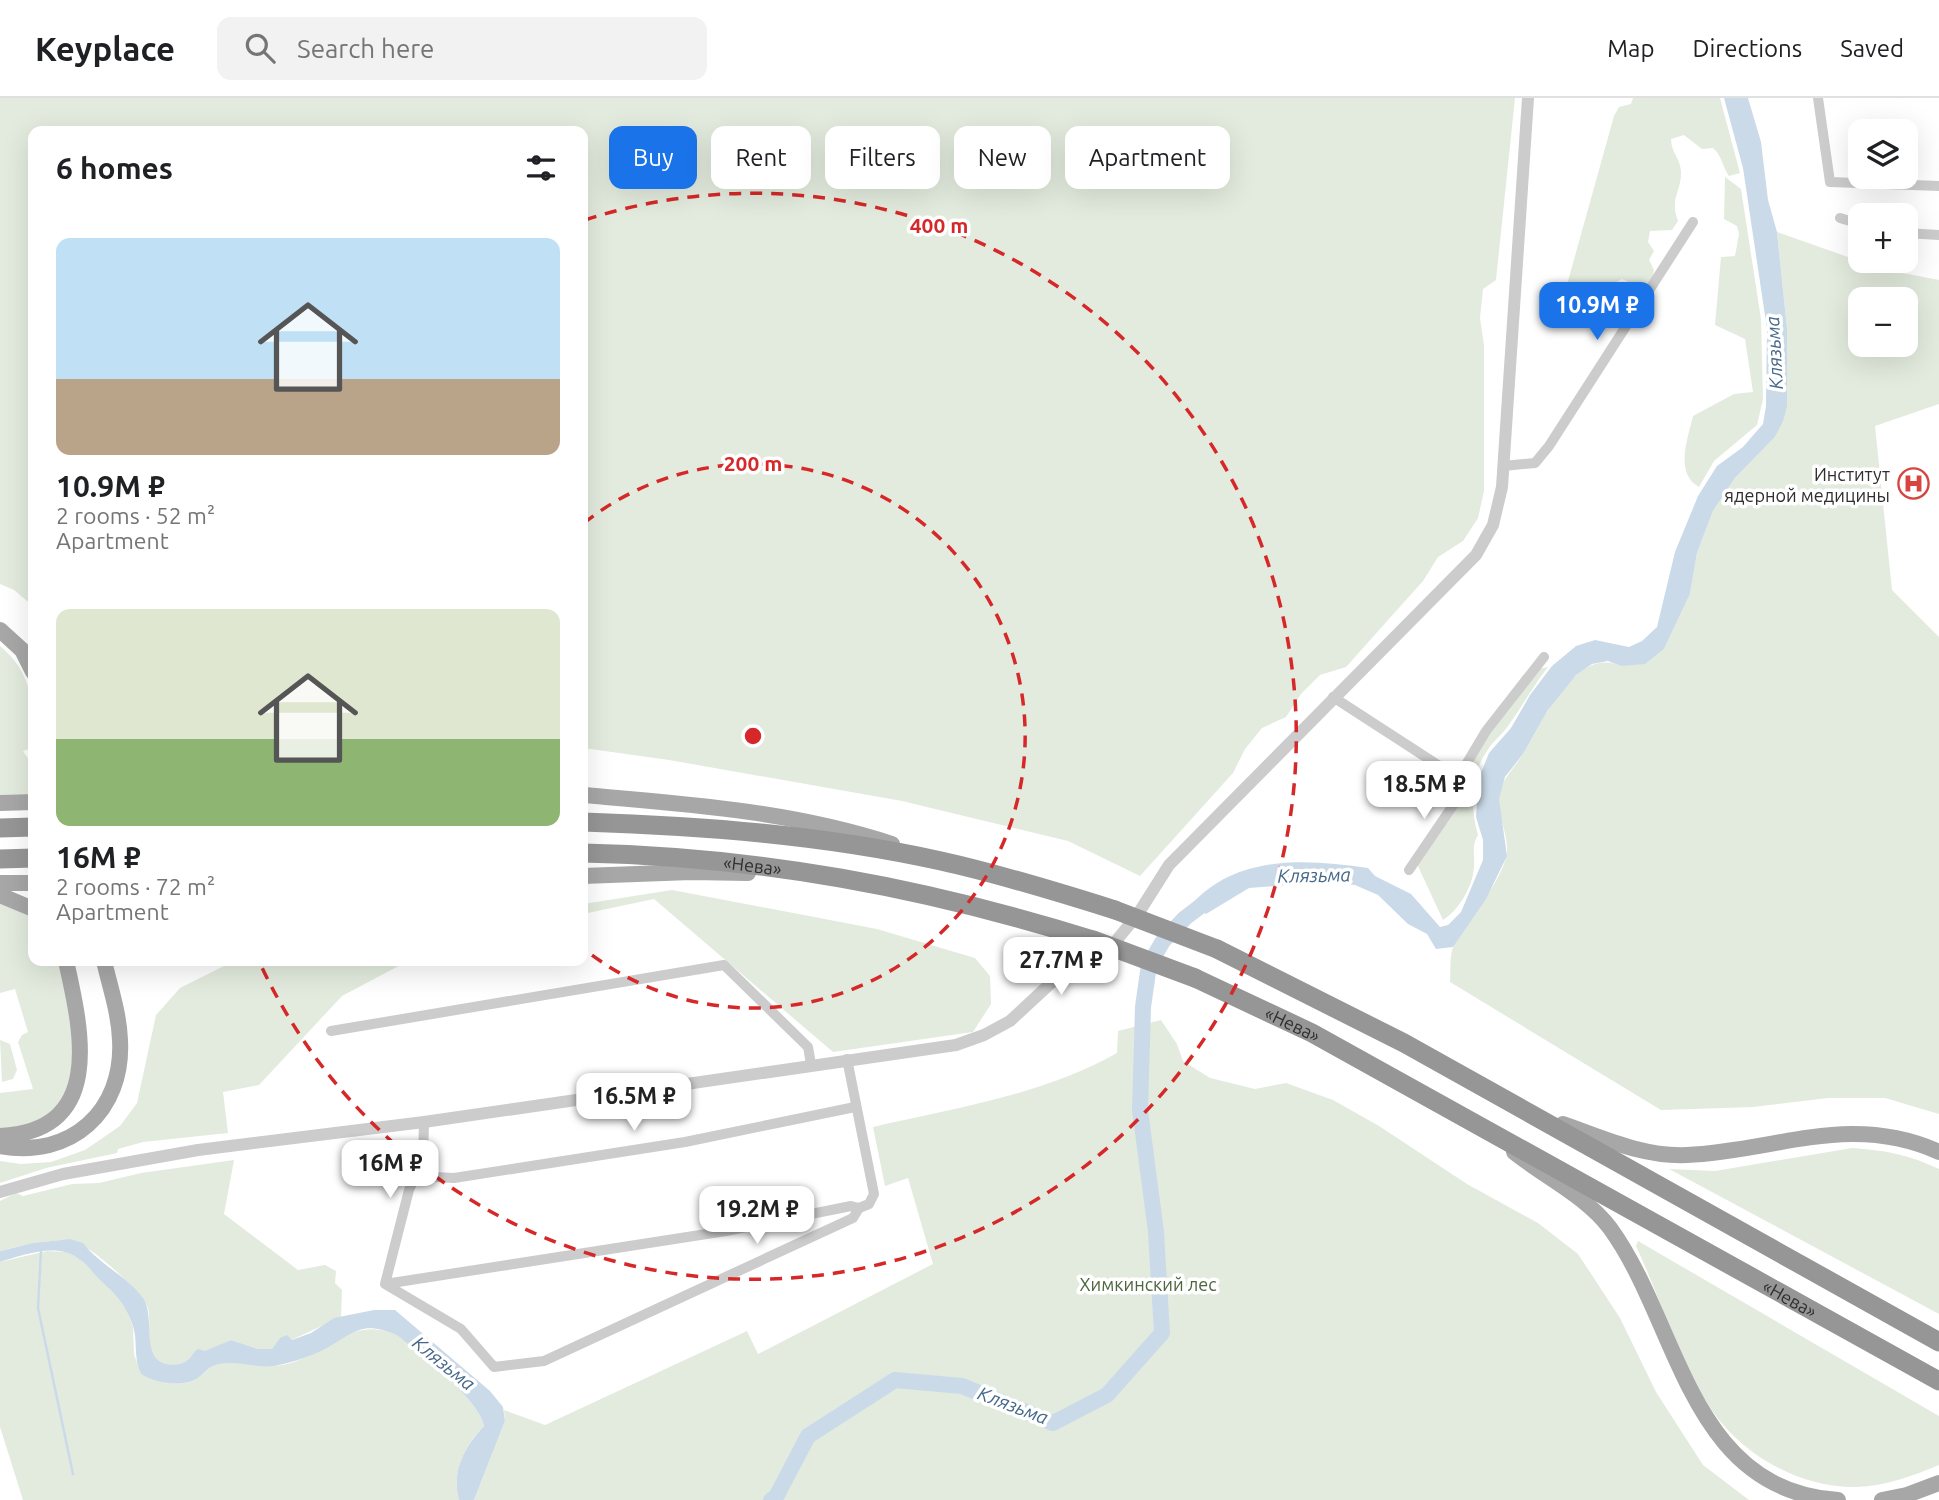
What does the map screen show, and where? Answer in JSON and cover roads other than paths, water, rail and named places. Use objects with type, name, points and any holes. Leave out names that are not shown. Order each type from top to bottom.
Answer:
[{"type":"highway","name":"«Нева»","points":[[588,822],[692,826],[809,838],[941,861],[1115,910],[1217,949],[1404,1043],[1939,1342]]},
{"type":"highway","points":[[0,828],[28,827]]},
{"type":"highway","name":"«Нева»","points":[[588,853],[697,857],[834,874],[1014,915],[1093,940],[1195,978],[1312,1033],[1939,1381]]},
{"type":"highway","points":[[0,859],[28,858]]},
{"type":"main road","points":[[0,630],[22,650],[28,662]]},
{"type":"main road","points":[[588,795],[687,803],[797,820],[860,834],[941,861]]},
{"type":"main road","points":[[0,803],[28,802]]},
{"type":"main road","points":[[588,877],[691,872],[834,874]]},
{"type":"main road","points":[[0,883],[28,883]]},
{"type":"main road","points":[[0,895],[28,907]]},
{"type":"main road","points":[[0,1136],[31,1132],[47,1124],[71,1100],[78,1083],[81,1049],[67,966]]},
{"type":"main road","points":[[0,1146],[33,1148],[55,1144],[83,1129],[106,1105],[117,1079],[120,1040],[105,966]]},
{"type":"main road","points":[[1523,1110],[1625,1147],[1650,1153],[1684,1156],[1726,1152],[1819,1135],[1854,1132],[1889,1135],[1939,1152]]},
{"type":"main road","points":[[1488,1130],[1537,1171],[1588,1205],[1608,1226],[1637,1272],[1684,1382],[1717,1435],[1762,1475],[1809,1494],[1838,1500]]},
{"type":"main road","points":[[1882,1500],[1907,1495],[1939,1483]]},
{"type":"street","points":[[0,1192],[63,1174],[198,1150],[424,1122],[956,1045],[984,1035],[1010,1021],[1052,982],[1092,963],[1107,952],[1138,914],[1169,865],[1476,555],[1493,524],[1503,466],[1528,98]]},
{"type":"street","points":[[1818,98],[1830,182],[1939,186]]},
{"type":"street","points":[[1840,218],[1848,220]]},
{"type":"street","points":[[1503,466],[1535,463],[1549,446],[1693,222]]},
{"type":"street","points":[[1918,233],[1939,234]]},
{"type":"street","points":[[1409,870],[1458,798],[1458,778],[1486,732],[1544,657]]},
{"type":"street","points":[[1333,698],[1458,778]]},
{"type":"street","points":[[331,1031],[724,965],[808,1047],[811,1064]]},
{"type":"street","points":[[385,1284],[726,1231],[869,1204],[873,1194],[847,1059]]},
{"type":"street","points":[[415,1176],[454,1178],[685,1142],[855,1107]]},
{"type":"street","points":[[385,1284],[415,1176],[423,1159],[424,1122]]},
{"type":"street","points":[[385,1284],[461,1329],[494,1367],[503,1369],[544,1361],[853,1218],[859,1208]]},
{"type":"water","points":[[1724,98],[1748,98],[1761,142],[1768,200],[1777,232],[1787,328],[1787,407],[1775,437],[1735,478],[1713,511],[1697,553],[1690,594],[1664,649],[1645,664],[1621,666],[1608,661],[1592,664],[1576,675],[1548,710],[1523,754],[1505,777],[1499,799],[1507,856],[1486,899],[1453,947],[1436,949],[1427,934],[1408,924],[1378,895],[1355,885],[1327,882],[1249,888],[1206,914],[1191,905],[1209,888],[1229,876],[1250,869],[1273,864],[1321,863],[1368,868],[1375,876],[1411,894],[1440,927],[1448,925],[1461,912],[1483,860],[1483,840],[1476,817],[1479,778],[1489,753],[1511,728],[1530,695],[1552,666],[1576,646],[1595,640],[1629,647],[1642,641],[1657,627],[1675,552],[1698,496],[1717,466],[1743,447],[1763,424],[1766,406],[1767,329],[1743,168]]},
{"type":"water","points":[[70,1239],[83,1243],[97,1258],[137,1290],[147,1306],[154,1355],[167,1364],[183,1363],[198,1349],[205,1351],[231,1340],[258,1349],[272,1349],[280,1338],[287,1335],[292,1340],[311,1333],[334,1318],[374,1310],[395,1310],[490,1391],[503,1407],[505,1421],[474,1500],[459,1500],[457,1479],[461,1460],[484,1426],[480,1415],[460,1390],[398,1336],[367,1328],[351,1333],[314,1354],[284,1364],[264,1366],[227,1363],[213,1366],[198,1378],[185,1383],[154,1380],[141,1374],[133,1326],[123,1305],[82,1261],[61,1251],[51,1251],[30,1253],[0,1262],[0,1251],[33,1243]]},
{"type":"waterway","name":"Клязьма","points":[[771,1500],[776,1497],[808,1436],[895,1380],[962,1386],[1053,1423],[1107,1395],[1162,1333],[1156,1232],[1140,1110],[1143,1007],[1149,965],[1163,941],[1185,918],[1214,896]]},
{"type":"waterway","points":[[41,1250],[38,1308],[73,1474]]},
{"type":"place","name":"Институт ядерной медицины","points":[[1913,484]]},
{"type":"park label","name":"Химкинский лес","points":[[1148,1284]]}]
